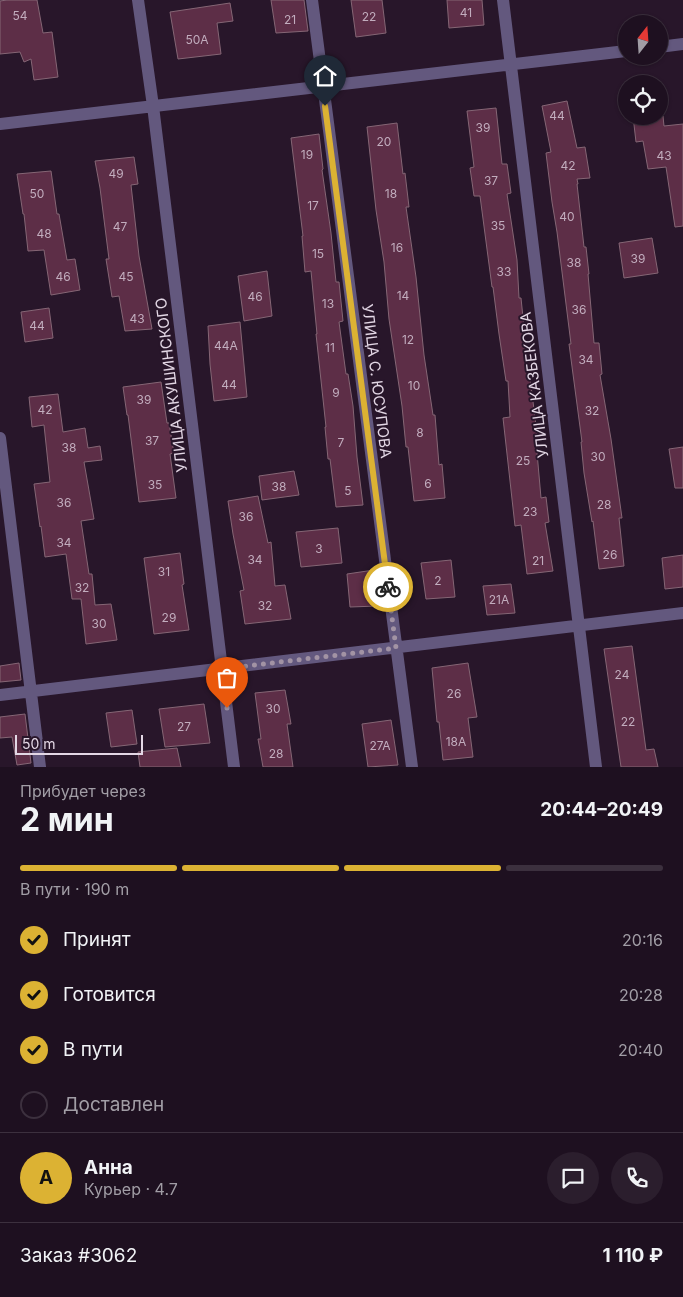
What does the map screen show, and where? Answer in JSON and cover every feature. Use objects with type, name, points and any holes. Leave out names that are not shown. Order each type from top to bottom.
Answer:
[{"type":"street","name":"УЛИЦА АКУШИНСКОГО","points":[[138,0],[153,106],[234,767]]},
{"type":"street","name":"УЛИЦА С. ЮСУПОВА","points":[[312,0],[412,767]]},
{"type":"street","name":"УЛИЦА КАЗБЕКОВА","points":[[504,0],[596,767]]},
{"type":"street","points":[[668,46],[683,44]]},
{"type":"street","points":[[0,124],[618,52]]},
{"type":"street","points":[[0,438],[40,767]]},
{"type":"street","points":[[0,696],[683,613]]},
{"type":"building","points":[[37,0],[43,33],[52,32],[58,77],[34,80],[31,59],[24,62],[20,52],[0,54],[0,1]]},
{"type":"building","points":[[271,0],[304,0],[308,31],[276,33]]},
{"type":"building","points":[[351,0],[382,0],[386,33],[356,37]]},
{"type":"building","points":[[447,0],[482,0],[484,25],[449,28]]},
{"type":"building","points":[[230,3],[233,21],[217,23],[221,54],[178,59],[170,12]]},
{"type":"building","points":[[567,101],[577,148],[585,147],[590,178],[577,179],[577,184],[589,274],[594,343],[599,343],[602,374],[600,375],[622,518],[619,518],[624,566],[599,569],[584,473],[582,442],[569,344],[571,344],[546,153],[551,152],[542,106]]},
{"type":"building","points":[[496,108],[502,164],[507,164],[511,193],[507,194],[517,260],[519,298],[521,298],[526,347],[528,346],[533,378],[530,378],[538,441],[536,441],[541,498],[546,497],[549,522],[545,523],[553,571],[527,574],[521,525],[515,526],[503,418],[510,417],[508,381],[506,381],[480,196],[474,196],[470,168],[474,167],[467,111]]},
{"type":"building","points":[[397,123],[409,207],[406,207],[424,355],[433,415],[435,415],[439,465],[442,464],[445,498],[414,501],[389,319],[384,262],[367,127]]},
{"type":"building","points":[[683,124],[683,226],[675,227],[666,167],[648,169],[643,141],[636,142],[634,125],[664,126]]},
{"type":"building","points":[[319,134],[336,282],[339,282],[343,321],[339,322],[346,374],[348,374],[353,406],[363,505],[336,507],[330,459],[328,459],[311,271],[305,272],[303,236],[291,138]]},
{"type":"building","points":[[134,157],[138,184],[131,185],[139,256],[152,329],[125,331],[119,296],[112,297],[106,259],[109,259],[95,161]]},
{"type":"building","points":[[51,171],[57,214],[59,214],[67,260],[75,259],[80,290],[51,295],[44,250],[28,251],[17,174]]},
{"type":"building","points":[[652,238],[658,273],[624,278],[619,243]]},
{"type":"building","points":[[267,271],[272,316],[244,321],[238,276]]},
{"type":"building","points":[[49,308],[53,338],[25,342],[21,312]]},
{"type":"building","points":[[240,322],[247,397],[214,401],[208,326]]},
{"type":"building","points":[[161,382],[174,453],[170,454],[176,498],[139,502],[123,387]]},
{"type":"building","points":[[58,394],[63,432],[85,428],[88,448],[100,446],[102,460],[84,462],[94,519],[81,521],[89,574],[92,574],[95,605],[111,604],[117,640],[86,644],[81,599],[72,599],[66,554],[45,557],[34,484],[50,482],[44,425],[32,427],[29,397]]},
{"type":"building","points":[[683,447],[683,488],[675,488],[669,449]]},
{"type":"building","points":[[294,471],[299,495],[262,500],[259,476]]},
{"type":"building","points":[[258,496],[268,543],[271,542],[275,586],[285,585],[291,619],[245,624],[240,591],[244,590],[228,501]]},
{"type":"building","points":[[338,528],[342,563],[301,567],[296,532]]},
{"type":"building","points":[[180,553],[184,584],[182,585],[189,630],[154,634],[144,558]]},
{"type":"building","points":[[683,555],[683,587],[665,589],[662,558]]},
{"type":"building","points":[[451,560],[455,597],[426,599],[421,563]]},
{"type":"building","points":[[374,570],[378,606],[350,607],[347,574]]},
{"type":"building","points":[[511,584],[515,613],[487,615],[483,586]]},
{"type":"building","points":[[632,646],[646,750],[654,749],[658,767],[621,767],[604,649]]},
{"type":"building","points":[[19,663],[21,680],[0,682],[0,666]]},
{"type":"building","points":[[468,663],[477,717],[468,718],[473,757],[443,760],[432,668]]},
{"type":"building","points":[[285,690],[291,724],[287,724],[293,767],[263,767],[258,739],[261,739],[255,693]]},
{"type":"building","points":[[204,704],[210,743],[165,747],[159,709]]},
{"type":"building","points":[[132,710],[137,744],[111,747],[106,713]]},
{"type":"building","points":[[25,714],[31,763],[17,765],[12,737],[0,738],[0,717]]},
{"type":"building","points":[[391,720],[398,765],[368,767],[362,724]]},
{"type":"building","points":[[177,748],[181,767],[140,767],[138,752]]},
{"type":"way so far","points":[[227,708],[222,669],[396,648],[388,587]]},
{"type":"route","points":[[325,106],[388,587]]}]
